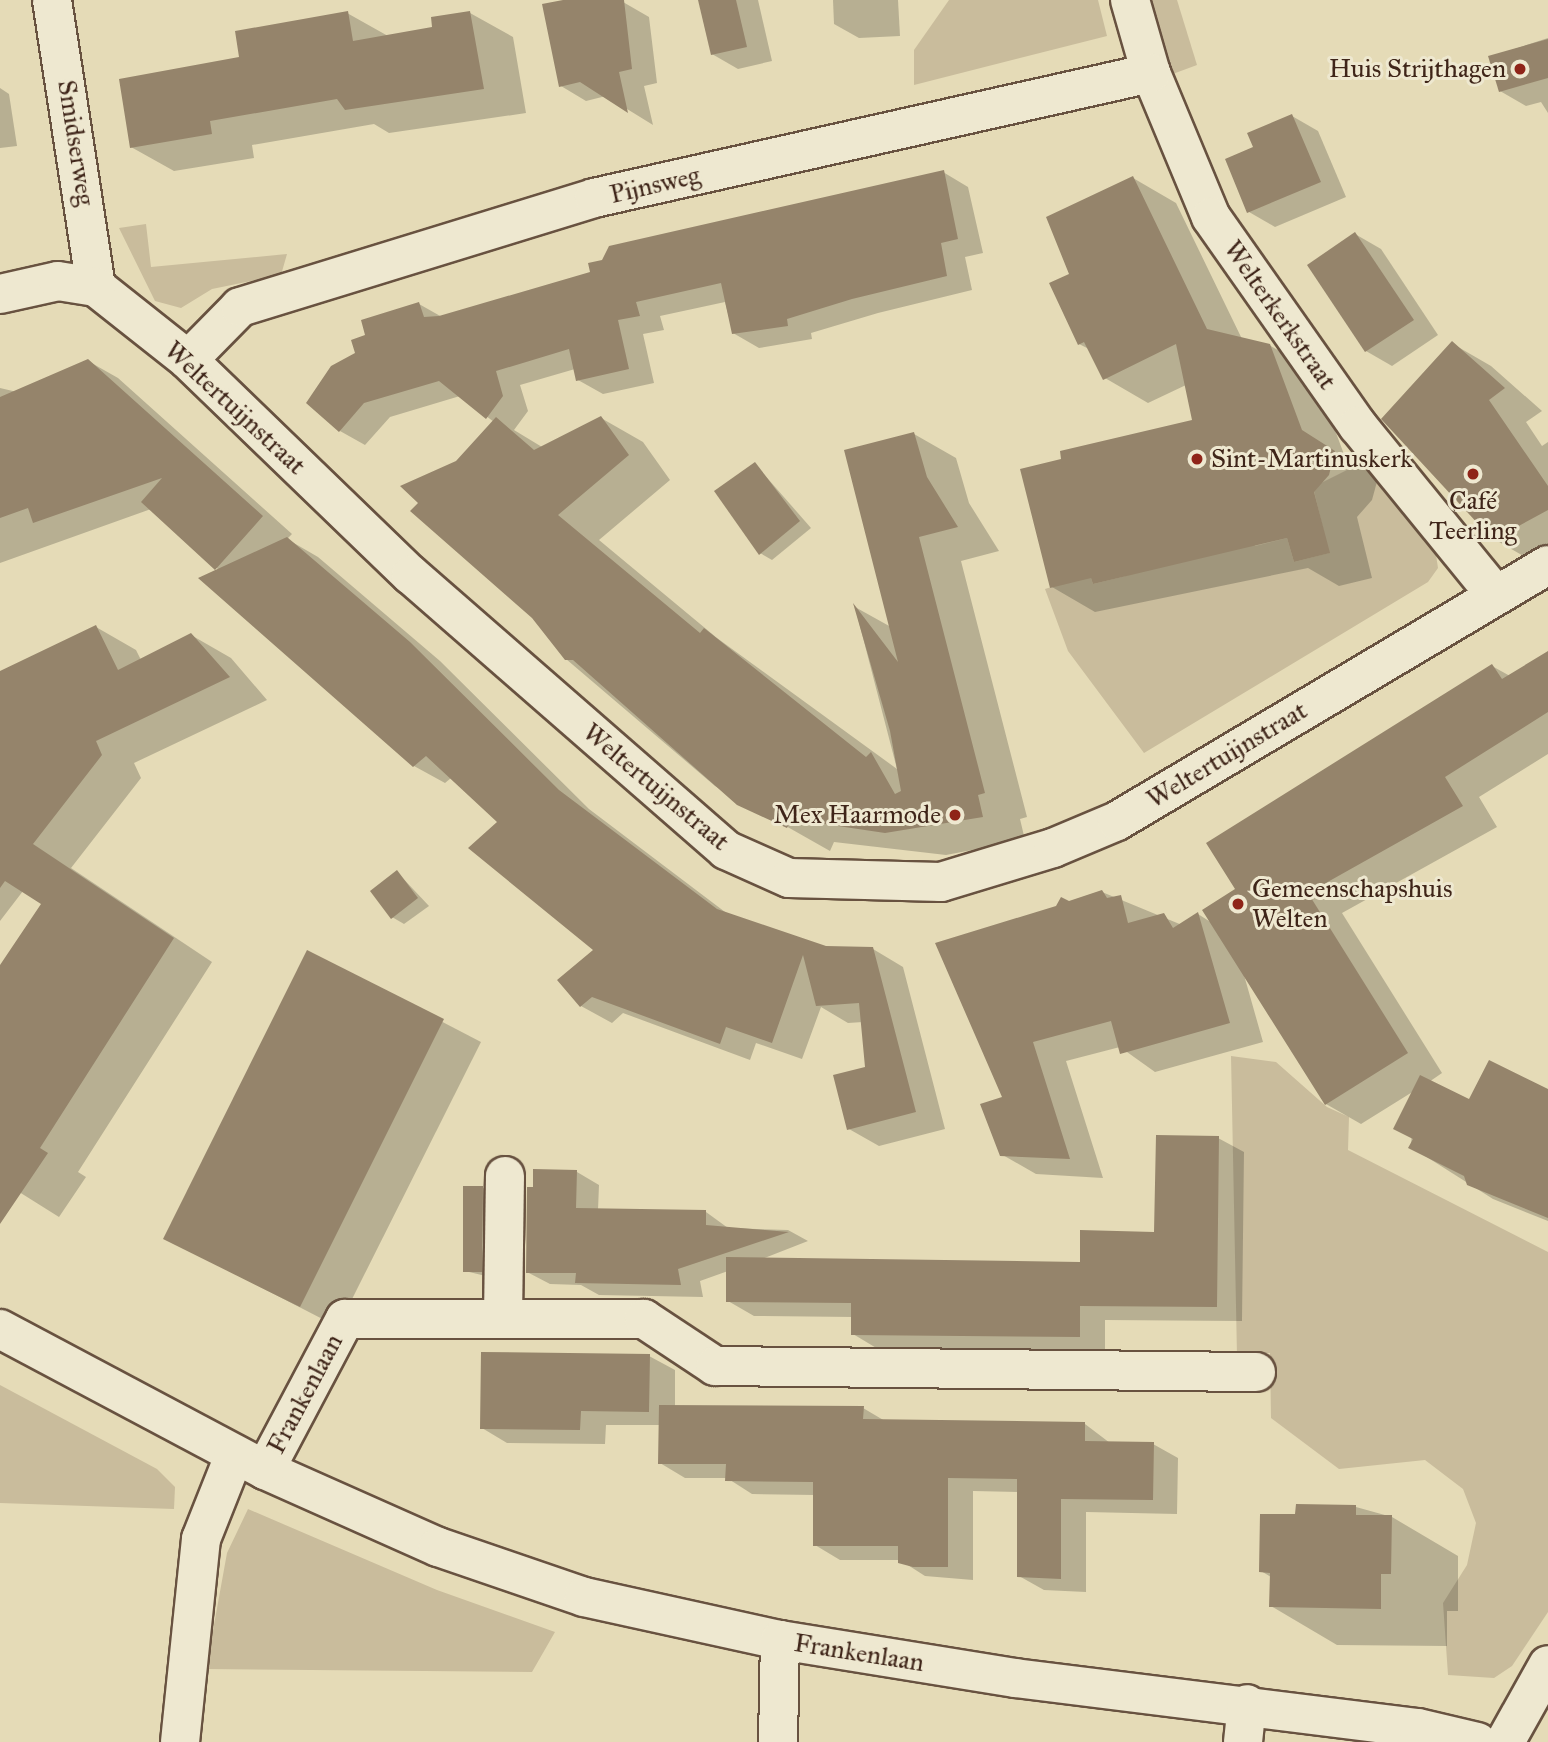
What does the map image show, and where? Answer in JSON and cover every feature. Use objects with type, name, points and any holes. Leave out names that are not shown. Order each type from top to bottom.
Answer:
[{"type":"street","name":"Smidserweg","points":[[52,0],[96,287]]},
{"type":"street","name":"Welterkerkstraat","points":[[1130,0],[1151,74],[1211,217],[1358,426],[1495,594]]},
{"type":"street","name":"Pijnsweg","points":[[188,359],[240,307],[594,198],[1151,74]]},
{"type":"street","points":[[0,294],[58,282],[96,287]]},
{"type":"street","name":"Weltertuijnstraat","points":[[96,287],[188,359],[411,575],[726,850],[789,878],[941,882],[1053,848],[1117,821],[1495,594],[1548,565]]},
{"type":"street","points":[[503,1318],[505,1176]]},
{"type":"street","name":"Frankenlaan","points":[[250,1463],[345,1319],[644,1319],[715,1366],[1256,1372]]},
{"type":"street","name":"Frankenlaan","points":[[0,1329],[250,1463],[438,1547],[584,1597],[780,1640],[1015,1678],[1248,1704],[1477,1742]]},
{"type":"street","points":[[180,1742],[201,1539],[250,1463]]},
{"type":"street","points":[[778,1742],[780,1640]]},
{"type":"street","points":[[1505,1742],[1548,1665]]},
{"type":"street","points":[[1243,1742],[1248,1704]]},
{"type":"shaded area","points":[[949,0],[1098,0],[1107,36],[914,85],[914,50]]},
{"type":"shaded area","points":[[1148,0],[1177,0],[1197,65],[1170,75]]},
{"type":"shaded area","points":[[146,224],[151,267],[287,254],[281,275],[212,289],[181,308],[155,301],[119,228]]},
{"type":"shaded area","points":[[1367,460],[1435,548],[1438,568],[1428,582],[1144,753],[1068,651],[1045,589],[1090,575],[1093,584],[1122,577],[1252,536],[1255,546],[1287,538],[1294,562],[1329,553],[1313,487]]},
{"type":"shaded area","points":[[1231,1056],[1276,1062],[1327,1107],[1349,1117],[1348,1150],[1548,1252],[1548,1612],[1512,1666],[1494,1678],[1448,1675],[1443,1603],[1467,1565],[1476,1523],[1463,1489],[1425,1460],[1339,1469],[1271,1418],[1270,1353],[1237,1356]]},
{"type":"shaded area","points":[[0,1385],[157,1469],[175,1487],[174,1509],[0,1503]]},
{"type":"shaded area","points":[[248,1509],[437,1590],[555,1632],[532,1672],[206,1669],[227,1553]]},
{"type":"building","points":[[563,0],[624,0],[632,69],[619,72],[628,113],[580,82],[559,87],[542,4]]},
{"type":"building","points":[[698,0],[736,0],[747,47],[711,55]]},
{"type":"building","points":[[348,11],[353,41],[432,27],[431,17],[470,11],[484,89],[345,110],[337,99],[210,121],[212,134],[130,148],[119,79],[239,57],[235,31]]},
{"type":"building","name":"Huis Strijthagen","points":[[1548,39],[1548,78],[1499,92],[1488,56]]},
{"type":"building","points":[[1292,114],[1321,182],[1247,213],[1225,159],[1253,147],[1247,133]]},
{"type":"building","points":[[944,170],[958,239],[941,243],[947,276],[852,299],[787,319],[788,326],[732,334],[721,283],[636,302],[640,316],[618,320],[629,369],[576,381],[569,349],[496,371],[503,396],[486,419],[439,381],[364,403],[339,432],[306,403],[331,366],[355,353],[351,340],[365,335],[361,320],[419,302],[424,317],[439,316],[590,272],[588,263],[602,260],[609,246]]},
{"type":"building","name":"Sint-Martinuskerk","points":[[1133,176],[1207,329],[1270,344],[1302,430],[1335,451],[1329,475],[1314,492],[1330,553],[1294,562],[1287,538],[1093,584],[1091,578],[1050,588],[1020,469],[1061,459],[1060,451],[1192,420],[1176,344],[1103,380],[1084,342],[1078,345],[1049,283],[1069,274],[1046,217]]},
{"type":"building","points":[[1355,232],[1414,320],[1365,352],[1307,265]]},
{"type":"building","points":[[1452,341],[1505,388],[1489,400],[1548,486],[1548,510],[1493,540],[1381,419]]},
{"type":"building","points":[[88,359],[263,516],[215,570],[141,502],[162,478],[33,523],[28,508],[0,518],[0,397]]},
{"type":"building","points":[[601,416],[629,455],[558,515],[700,633],[704,628],[866,757],[871,752],[895,794],[901,791],[890,731],[853,603],[898,662],[844,450],[914,432],[927,477],[958,527],[919,537],[985,793],[978,795],[983,817],[885,833],[791,819],[787,828],[737,805],[573,660],[565,660],[532,618],[410,511],[418,503],[400,486],[456,461],[496,417],[534,450]]},
{"type":"building","points":[[755,462],[800,521],[759,555],[714,491]]},
{"type":"building","points":[[287,537],[410,642],[559,790],[717,909],[826,946],[873,947],[916,1112],[847,1130],[833,1075],[865,1067],[859,1003],[816,1006],[803,955],[772,1043],[726,1027],[720,1044],[592,997],[580,1007],[557,980],[593,950],[468,848],[497,822],[426,756],[413,767],[198,578]]},
{"type":"building","points":[[96,625],[118,670],[191,633],[230,677],[96,741],[102,755],[33,844],[174,938],[40,1148],[48,1153],[0,1224],[0,965],[41,904],[5,881],[0,888],[0,671]]},
{"type":"building","points":[[1548,651],[1548,712],[1445,777],[1463,806],[1308,893],[1408,1053],[1325,1105],[1202,910],[1235,889],[1206,843],[1492,664],[1502,679]]},
{"type":"building","points":[[397,870],[418,898],[391,919],[370,891]]},
{"type":"building","points":[[1102,890],[1107,898],[1121,895],[1128,923],[1164,913],[1173,928],[1198,912],[1230,1023],[1120,1054],[1111,1021],[1033,1042],[1070,1159],[1000,1156],[980,1104],[1002,1097],[935,943],[1056,906],[1061,897],[1069,901]]},
{"type":"building","points":[[307,950],[444,1019],[300,1307],[163,1239]]},
{"type":"building","points":[[1489,1060],[1548,1089],[1548,1218],[1467,1185],[1464,1176],[1408,1148],[1413,1139],[1393,1129],[1420,1075],[1469,1099]]},
{"type":"building","points":[[1156,1135],[1219,1136],[1217,1307],[1080,1306],[1080,1337],[851,1335],[851,1303],[726,1302],[726,1257],[1080,1262],[1080,1230],[1154,1232]]},
{"type":"building","points":[[533,1169],[577,1170],[576,1208],[706,1210],[706,1225],[789,1232],[678,1269],[681,1285],[575,1283],[576,1273],[526,1273],[527,1187],[533,1187]]},
{"type":"building","points":[[463,1186],[483,1186],[482,1272],[463,1272]]},
{"type":"building","points":[[481,1352],[650,1354],[649,1412],[581,1411],[580,1430],[480,1429]]},
{"type":"building","points":[[659,1405],[864,1406],[863,1419],[1085,1422],[1085,1441],[1154,1442],[1153,1500],[1061,1499],[1061,1579],[1017,1577],[1017,1479],[948,1478],[948,1567],[913,1567],[898,1563],[898,1546],[813,1546],[813,1482],[725,1481],[726,1464],[658,1464]]},
{"type":"building","points":[[1296,1504],[1356,1505],[1356,1515],[1392,1515],[1391,1574],[1381,1574],[1381,1609],[1269,1607],[1270,1573],[1259,1572],[1260,1514],[1295,1514]]},
{"type":"place","name":"Huis Strijthagen","points":[[1520,69]]},
{"type":"place","name":"Sint-Martinuskerk","points":[[1197,459]]},
{"type":"place","name":"Café Teerling","points":[[1473,474]]},
{"type":"place","name":"Mex Haarmode","points":[[955,815]]},
{"type":"place","name":"Gemeenschapshuis Welten","points":[[1238,904]]}]
